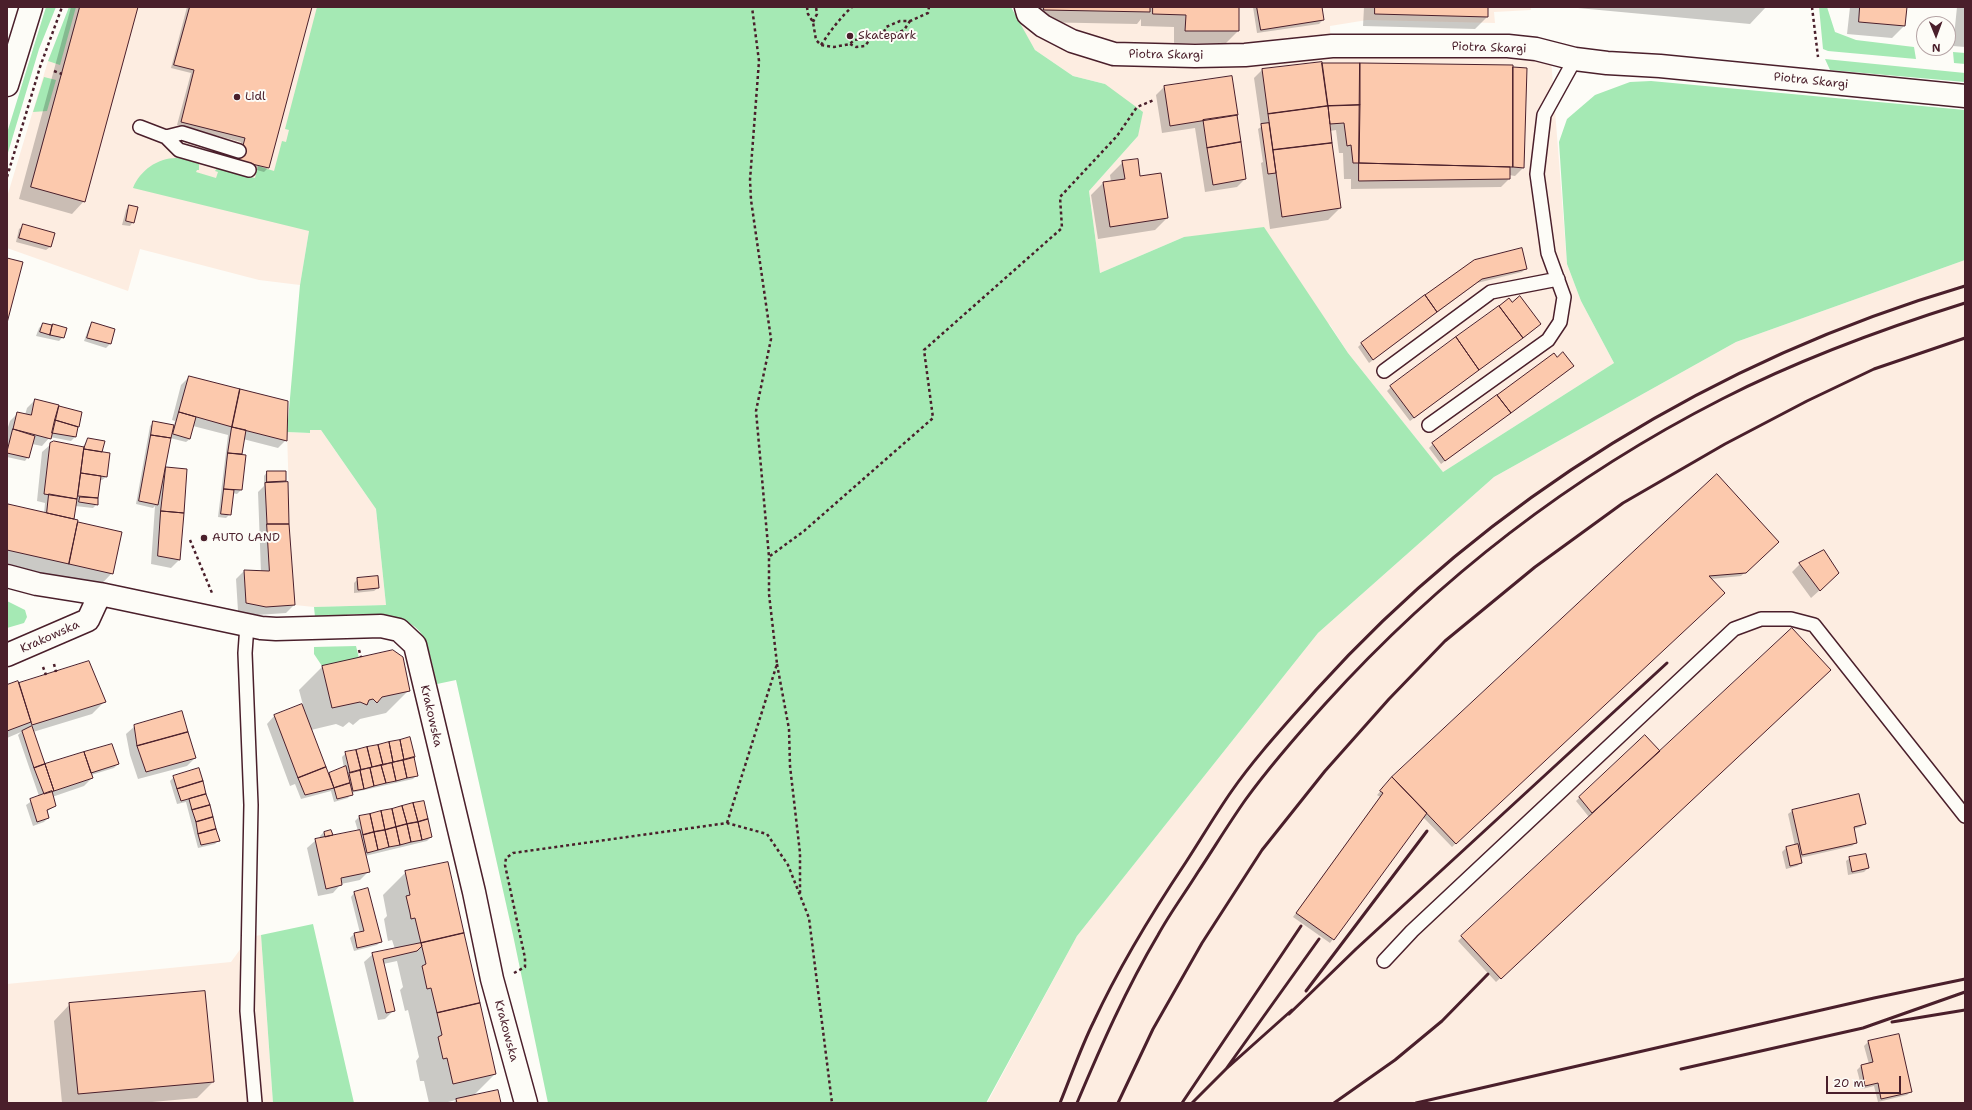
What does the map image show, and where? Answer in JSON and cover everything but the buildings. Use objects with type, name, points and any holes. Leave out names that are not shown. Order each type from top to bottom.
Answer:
[{"type":"street","points":[[7,85],[31,7]]},
{"type":"street","name":"Piotra Skargi","points":[[1026,7],[1028,14],[1043,26],[1072,41],[1114,54],[1195,56],[1245,55],[1332,46],[1508,46],[1536,49],[1575,59],[1607,63],[1660,66],[1965,96]]},
{"type":"street","name":"Krakowska","points":[[7,576],[37,584],[100,594],[247,625],[276,629],[387,627],[399,630],[416,645],[474,892],[492,979],[526,1103]]},
{"type":"street","name":"Krakowska","points":[[7,654],[88,620],[100,594]]},
{"type":"lane","points":[[1429,425],[1548,340],[1560,322],[1564,297],[1548,253],[1537,174],[1544,115],[1575,59]]},
{"type":"lane","points":[[140,127],[166,136],[179,150],[250,170]]},
{"type":"lane","points":[[166,136],[182,133],[239,151]]},
{"type":"lane","points":[[1384,371],[1492,292],[1558,279]]},
{"type":"lane","points":[[1384,961],[1412,932],[1734,629],[1761,619],[1791,619],[1814,625],[1965,816]]},
{"type":"lane","points":[[247,625],[245,652],[251,805],[247,1011],[255,1103]]},
{"type":"path","points":[[7,177],[40,67],[62,7]]},
{"type":"path","points":[[752,7],[759,61],[757,105],[750,180],[751,200],[771,339],[756,411],[769,557],[769,594],[777,664],[789,729],[790,766],[800,854],[800,896]]},
{"type":"path","points":[[807,7],[808,14],[813,22],[816,40],[821,45],[834,47],[850,44],[854,40],[872,38],[884,32],[886,26],[900,21],[910,21],[928,12],[929,7]]},
{"type":"path","points":[[813,22],[817,14],[816,7]]},
{"type":"path","points":[[821,45],[832,28],[847,10],[852,7]]},
{"type":"path","points":[[1812,7],[1819,82]]},
{"type":"path","points":[[884,32],[892,35],[904,30],[910,21]]},
{"type":"path","points":[[850,44],[856,47],[865,46],[872,38]]},
{"type":"path","points":[[54,71],[62,74]]},
{"type":"path","points":[[769,557],[804,531],[933,418],[924,350],[1062,228],[1060,197],[1117,136],[1137,107],[1154,100]]},
{"type":"path","points":[[190,540],[213,596]]},
{"type":"path","points":[[54,664],[56,672]]},
{"type":"path","points":[[727,823],[777,664]]},
{"type":"path","points":[[43,667],[46,675]]},
{"type":"path","points":[[492,979],[519,972],[525,967],[525,958],[505,865],[506,858],[513,853],[727,823],[768,834],[788,865],[809,918],[832,1103]]},
{"type":"shaded area","points":[[72,7],[347,7],[300,285],[259,280],[140,249],[128,291],[7,248],[7,197],[48,61]]},
{"type":"shaded area","points":[[1028,7],[1531,7],[1531,10],[1494,12],[1495,23],[1367,20],[1330,26],[1331,55],[1551,59],[1567,264],[1581,301],[1614,363],[1443,472],[1348,353],[1330,325],[1184,237],[1100,273],[1089,191],[1138,136],[1105,84],[1073,76],[1035,50],[1014,14]]},
{"type":"shaded area","points":[[1965,260],[1965,1103],[987,1103],[1077,936],[1318,633],[1494,477],[1736,342]]},
{"type":"shaded area","points":[[309,430],[321,430],[376,509],[386,605],[314,607],[295,605],[287,498],[289,498],[287,432],[309,433]]},
{"type":"shaded area","points":[[261,935],[273,1103],[7,1103],[7,984],[231,962],[249,937]]},
{"type":"green space","points":[[46,7],[56,7],[39,49],[7,156],[7,133]]},
{"type":"green space","points":[[69,7],[76,7],[60,65],[48,61]]},
{"type":"green space","points":[[317,7],[1011,7],[1035,50],[1073,76],[1105,84],[1143,112],[1138,136],[1089,191],[1100,273],[1184,237],[1264,227],[1348,353],[1443,472],[1614,363],[1581,301],[1567,264],[1559,142],[1567,119],[1595,95],[1630,82],[1651,81],[1965,110],[1965,260],[1736,342],[1494,477],[1318,633],[1077,936],[986,1103],[548,1103],[513,935],[456,680],[437,684],[425,640],[417,629],[405,621],[391,617],[359,614],[315,617],[314,607],[386,605],[376,509],[321,430],[310,430],[310,433],[287,432],[300,285],[309,231],[133,188],[145,170],[157,162],[171,158],[181,158],[199,164],[199,170],[196,172],[216,178],[218,172],[215,171],[217,168],[255,178],[258,166],[274,171],[282,141],[286,142],[289,130],[285,129]]},
{"type":"green space","points":[[1819,7],[1827,7],[1835,32],[1856,40],[1914,47],[1916,59],[1828,51],[1823,49]]},
{"type":"green space","points":[[1956,52],[1965,53],[1965,64],[1954,63],[1953,56],[1956,56]]},
{"type":"green space","points":[[1825,59],[1965,73],[1965,82],[1830,70]]},
{"type":"green space","points":[[44,77],[56,80],[47,111],[33,112]]},
{"type":"green space","points":[[7,601],[25,610],[27,617],[24,623],[7,628]]},
{"type":"green space","points":[[356,646],[359,658],[322,666],[314,654],[314,647]]},
{"type":"green space","points":[[313,924],[354,1103],[273,1103],[261,935]]},
{"type":"railway","points":[[1060,1103],[1080,1051],[1104,1000],[1161,900],[1225,801],[1283,727],[1316,690],[1383,621],[1456,556],[1532,497],[1612,443],[1696,395],[1783,353],[1873,316],[1965,286]]},
{"type":"railway","points":[[1077,1103],[1114,1018],[1146,955],[1167,919],[1240,808],[1274,762],[1325,704],[1368,658],[1414,614],[1510,533],[1613,461],[1667,429],[1751,384],[1811,358],[1872,334],[1965,303]]},
{"type":"railway","points":[[1118,1103],[1153,1029],[1202,943],[1262,850],[1325,771],[1389,699],[1445,641],[1535,567],[1623,503],[1725,444],[1807,401],[1874,369],[1965,338]]},
{"type":"railway","points":[[1289,1014],[1356,949],[1667,663]]},
{"type":"railway","points":[[1306,991],[1427,831]]},
{"type":"railway","points":[[1182,1103],[1301,926]]},
{"type":"railway","points":[[1192,1103],[1226,1069],[1319,939]]},
{"type":"railway","points":[[1334,1103],[1395,1060],[1442,1021],[1488,974]]},
{"type":"railway","points":[[1416,1103],[1874,998],[1965,979]]},
{"type":"railway","points":[[1681,1069],[1863,1028],[1965,992]]},
{"type":"railway","points":[[1226,1069],[1292,1010]]},
{"type":"railway","points":[[1892,1022],[1965,1010]]},
{"type":"place","name":"Skatepark","points":[[850,36]]},
{"type":"place","name":"Lidl","points":[[237,97]]},
{"type":"place","name":"AUTO LAND","points":[[204,538]]}]
